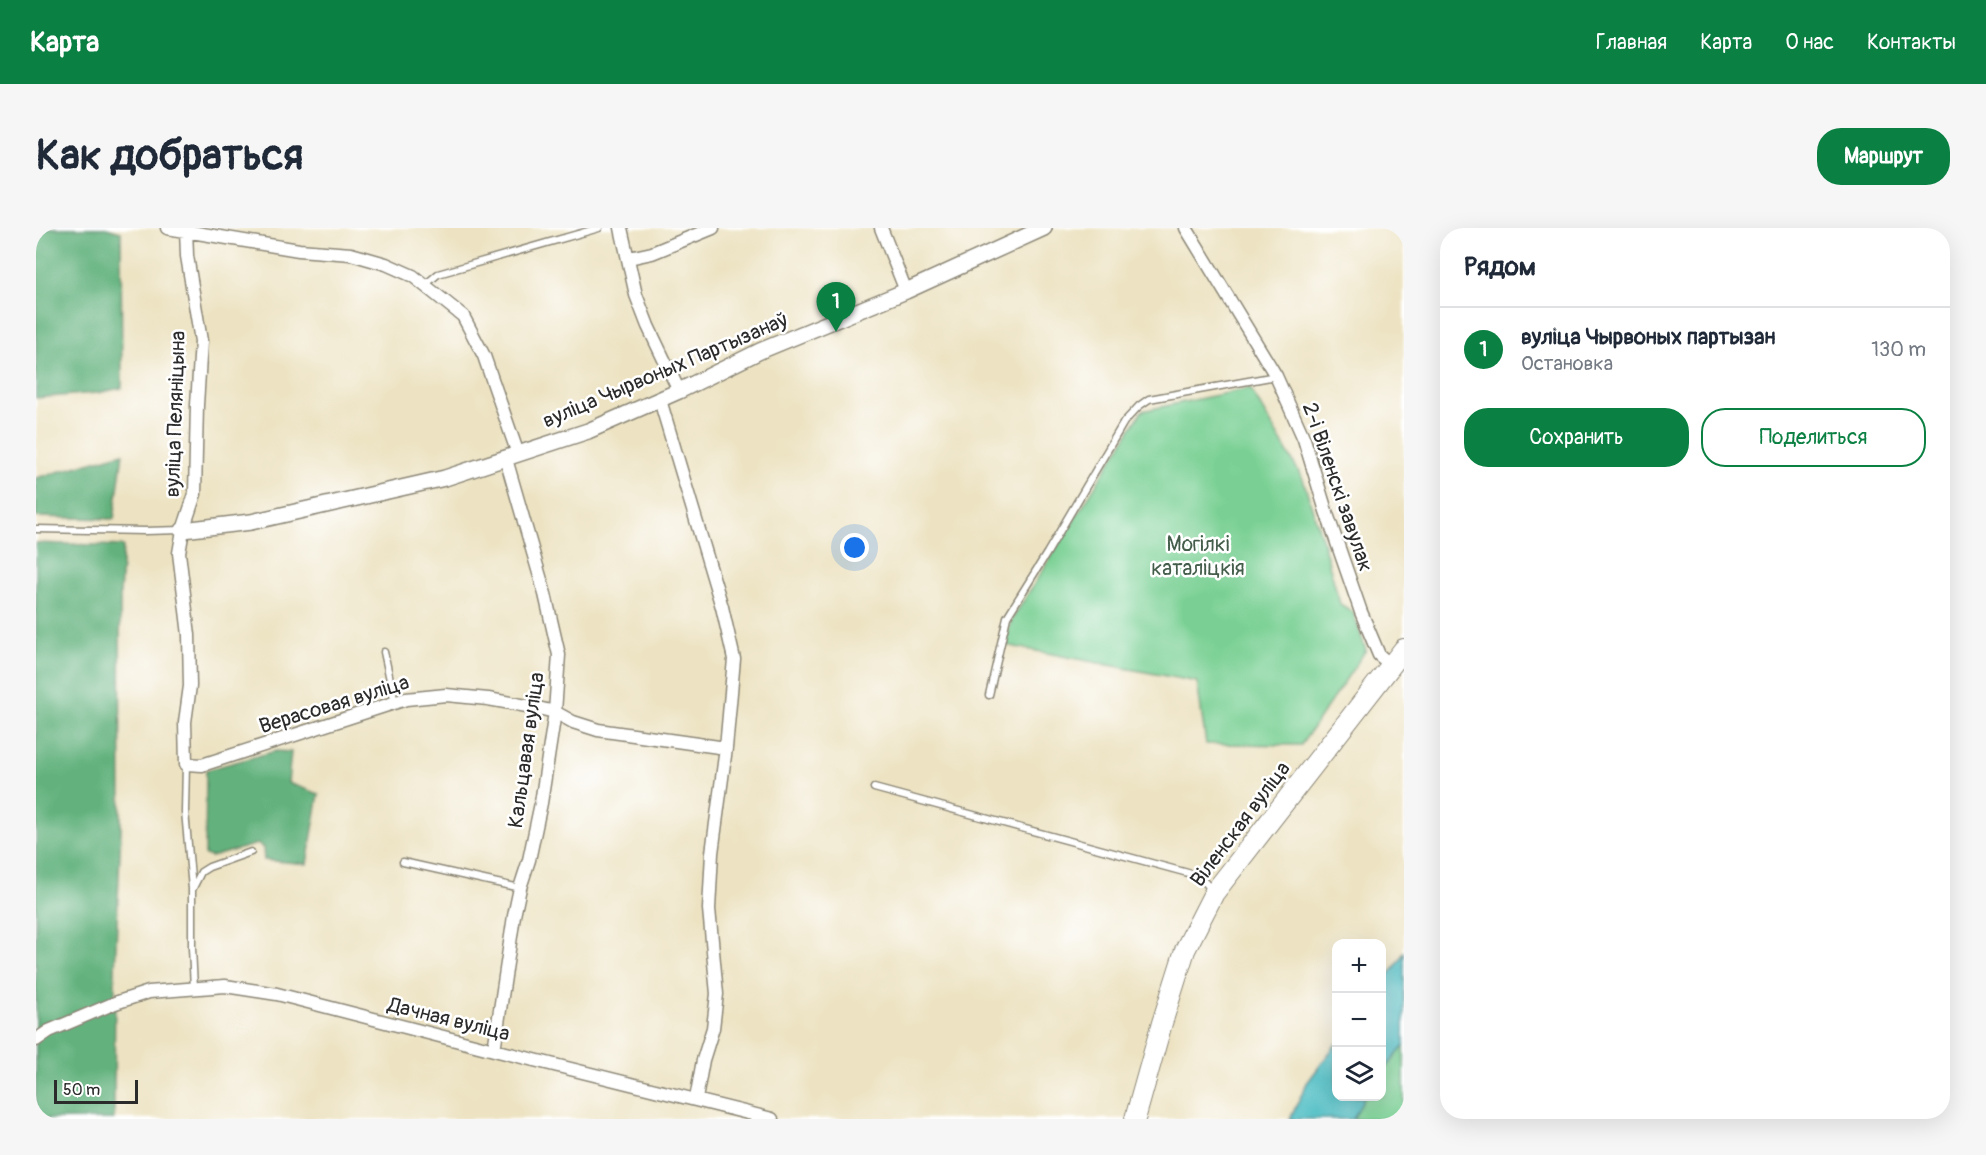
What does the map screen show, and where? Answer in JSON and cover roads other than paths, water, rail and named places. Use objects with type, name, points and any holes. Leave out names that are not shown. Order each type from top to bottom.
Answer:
[{"type":"highway","name":"Віленская вуліца","points":[[1135,1119],[1185,950],[1214,893],[1404,649]]},
{"type":"street","name":"Кальцавая вуліца","points":[[167,228],[299,250],[351,254],[386,264],[413,276],[463,316],[483,356],[512,457],[559,655],[555,712],[541,803],[529,860],[519,888],[505,966],[494,1050]]},
{"type":"street","points":[[621,228],[636,295],[679,391]]},
{"type":"street","points":[[628,258],[652,253],[713,228]]},
{"type":"street","points":[[881,228],[906,291]]},
{"type":"street","name":"вуліца Чырвоных Партызанаў","points":[[183,530],[251,522],[445,478],[588,431],[660,400],[760,351],[906,291],[1044,228]]},
{"type":"street","name":"2-і Віленскі завулак","points":[[1186,228],[1276,376],[1305,438],[1326,511],[1361,612],[1379,655],[1392,666]]},
{"type":"street","name":"вуліца Пеляніцына","points":[[186,230],[187,256],[201,341],[195,494],[183,530],[180,553],[189,635],[190,686],[185,722],[186,764]]},
{"type":"street","points":[[660,400],[722,607],[734,659],[726,748],[712,853],[709,909],[717,994],[713,1028],[703,1060],[696,1099]]},
{"type":"street","name":"Верасовая вуліца","points":[[186,764],[202,765],[406,699],[446,695],[488,699],[555,712],[573,722],[598,730],[726,748]]},
{"type":"street","name":"Дачная вуліца","points":[[36,1040],[49,1031],[115,1003],[149,992],[225,986],[277,994],[771,1119]]},
{"type":"lane","points":[[426,285],[438,274],[599,228]]},
{"type":"lane","points":[[989,695],[1007,617],[1124,422],[1149,399],[1276,376]]},
{"type":"lane","points":[[36,529],[183,530]]},
{"type":"lane","points":[[384,652],[395,703]]},
{"type":"lane","points":[[186,764],[184,811],[192,890],[194,988]]},
{"type":"lane","points":[[874,788],[1199,876],[1214,893]]},
{"type":"lane","points":[[192,890],[201,872],[251,852]]},
{"type":"lane","points":[[403,862],[519,888]]},
{"type":"water","points":[[1404,951],[1404,1046],[1386,1068],[1386,979]]},
{"type":"water","points":[[1332,1049],[1332,1101],[1362,1101],[1353,1119],[1290,1119],[1307,1083]]},
{"type":"place","name":"вуліца Чырвоных партызан","points":[[836,332]]},
{"type":"park label","name":"Могілкі каталіцкія","points":[[1198,556]]}]
